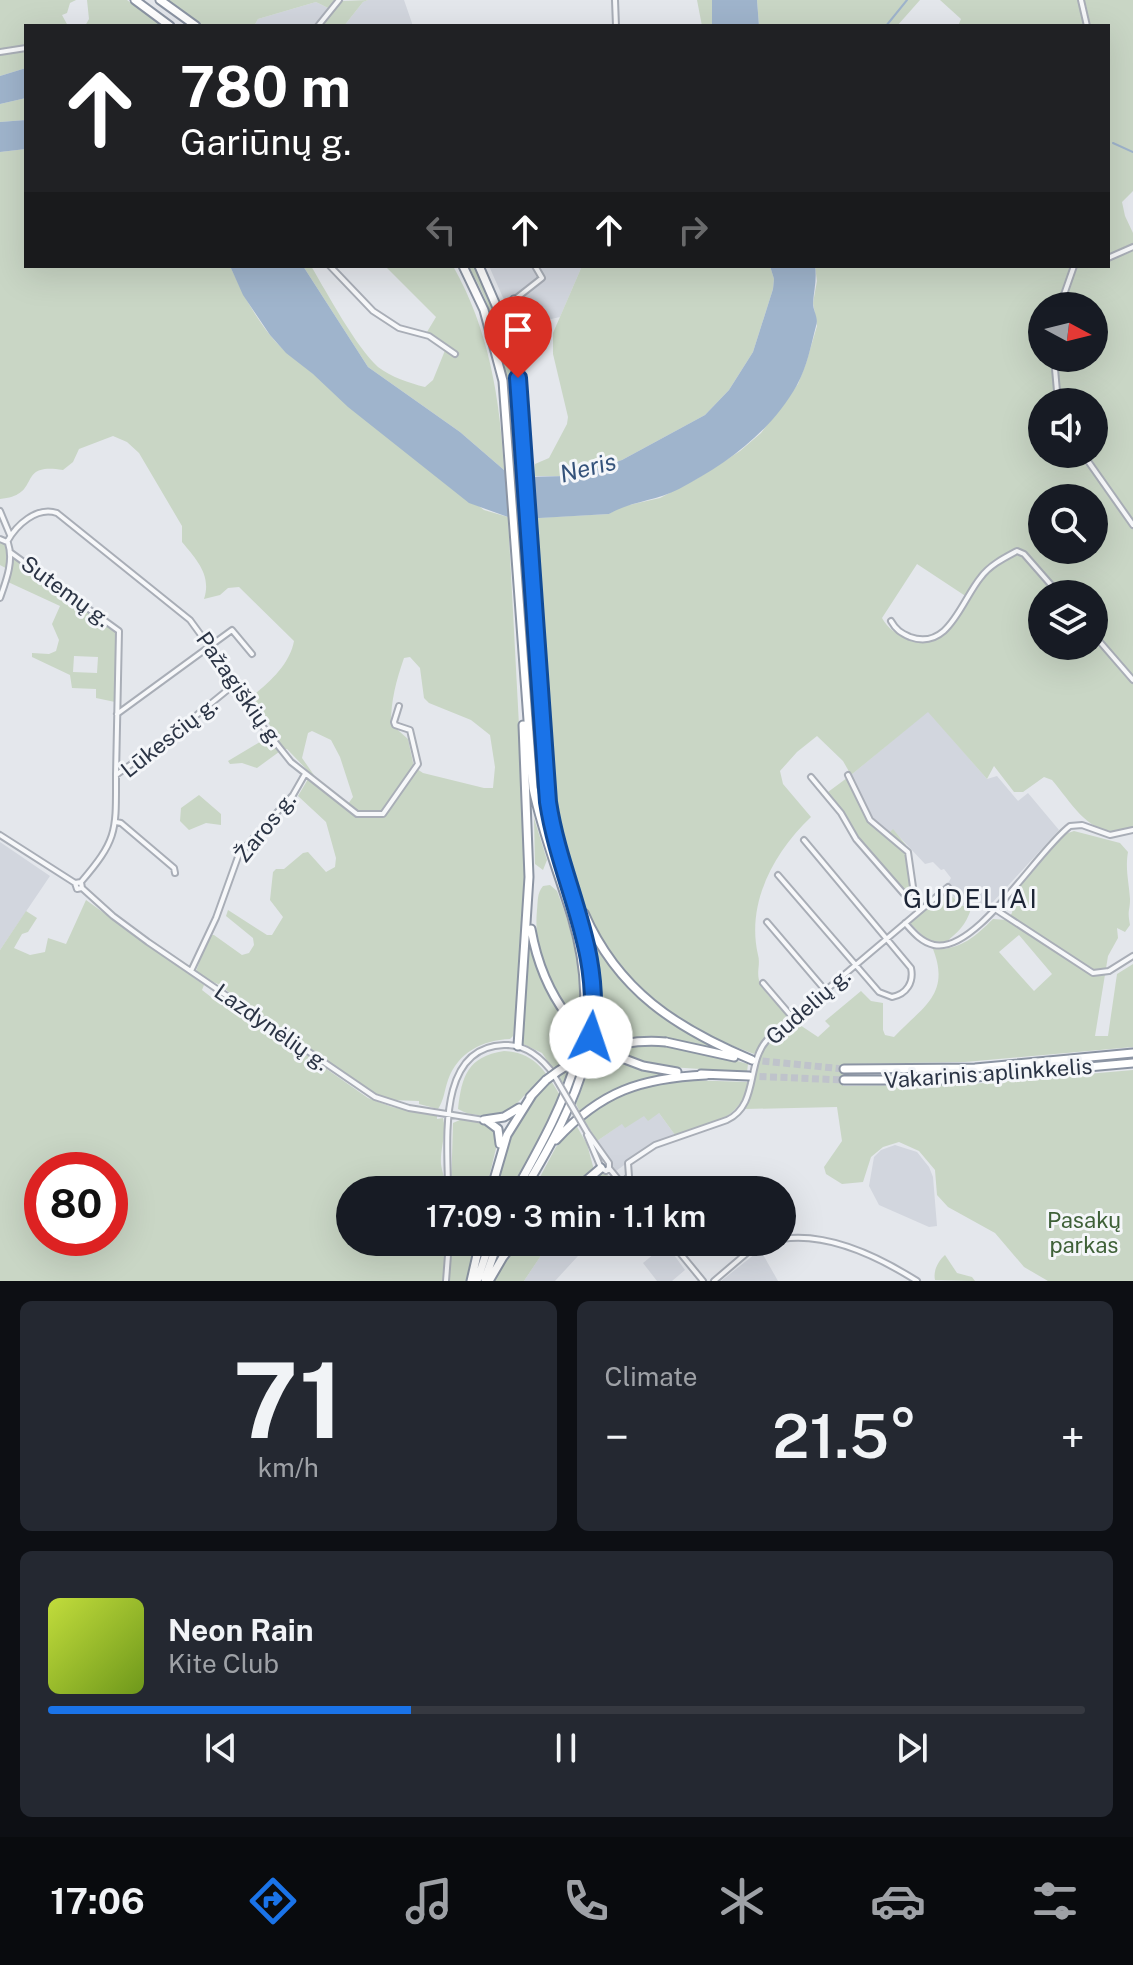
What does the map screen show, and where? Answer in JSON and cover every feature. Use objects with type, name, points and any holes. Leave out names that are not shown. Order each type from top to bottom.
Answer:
[{"type":"highway","points":[[135,0],[167,24]]},
{"type":"highway","points":[[160,0],[193,24]]},
{"type":"highway","points":[[464,268],[484,310],[496,347],[509,439],[529,830],[529,907],[518,1046]]},
{"type":"highway","points":[[480,268],[505,326],[518,378],[548,802],[591,962],[594,1010],[583,1073],[534,1176]]},
{"type":"highway","points":[[490,289],[502,300],[514,300]]},
{"type":"highway","points":[[505,326],[507,308],[514,300]]},
{"type":"highway","points":[[519,603],[533,788],[543,832],[577,938],[585,1001],[579,1054],[567,1091],[524,1176]]},
{"type":"highway","points":[[484,1120],[509,1115],[568,1063],[600,1049],[628,1042],[666,1042],[752,1060],[677,1023],[631,986],[603,951],[571,884]]},
{"type":"highway","points":[[529,907],[534,948],[549,990],[569,1018],[591,1040],[614,1055],[655,1069],[749,1076]]},
{"type":"highway","points":[[509,1045],[520,1028]]},
{"type":"highway","name":"Vakarinis aplinkkelis","points":[[844,1069],[975,1068],[1133,1053]]},
{"type":"highway","name":"Vakarinis aplinkkelis","points":[[844,1080],[943,1080],[1133,1063]]},
{"type":"highway","points":[[550,1146],[582,1114],[621,1090],[650,1080],[706,1075]]},
{"type":"highway","points":[[494,1176],[511,1126],[532,1095]]},
{"type":"highway","points":[[484,1120],[500,1132],[499,1157]]},
{"type":"highway","points":[[592,1176],[604,1166]]},
{"type":"highway","points":[[474,1281],[478,1256]]},
{"type":"highway","points":[[474,1281],[484,1256]]},
{"type":"highway","points":[[487,1281],[494,1256]]},
{"type":"highway","points":[[487,1281],[504,1256]]},
{"type":"street","points":[[320,24],[339,0]]},
{"type":"street","points":[[615,0],[616,24]]},
{"type":"street","points":[[1081,0],[1087,24]]},
{"type":"street","points":[[0,52],[24,48]]},
{"type":"street","points":[[1110,257],[1133,247]]},
{"type":"street","points":[[332,268],[373,311],[399,328],[429,336],[455,354]]},
{"type":"street","points":[[514,300],[542,278],[536,268]]},
{"type":"street","points":[[1065,292],[1073,268]]},
{"type":"street","points":[[1093,468],[1133,525]]},
{"type":"street","name":"Pažagiškių g.","points":[[7,542],[37,513],[48,510],[57,513],[190,620],[236,683],[256,718],[291,762],[357,814],[383,814],[418,764],[410,730],[394,722],[399,706]]},
{"type":"street","points":[[0,511],[10,536]]},
{"type":"street","points":[[0,539],[7,542],[10,552],[9,568],[0,598]]},
{"type":"street","points":[[891,621],[899,632],[906,635],[923,641],[936,637],[955,618],[980,578],[1017,551],[1024,554],[1047,580]]},
{"type":"street","name":"Sutemų g.","points":[[10,552],[119,631],[116,775]]},
{"type":"street","points":[[117,714],[232,630],[252,654]]},
{"type":"street","points":[[1108,651],[1133,680]]},
{"type":"street","name":"Lūkesčių g.","points":[[79,884],[108,848],[116,822],[116,775],[171,736],[236,683]]},
{"type":"street","name":"Žaros g.","points":[[191,971],[216,918],[239,854],[293,795],[305,774]]},
{"type":"street","points":[[848,775],[870,820],[908,852],[917,909]]},
{"type":"street","points":[[811,777],[841,813],[856,839],[917,909]]},
{"type":"street","points":[[116,822],[174,868],[175,873]]},
{"type":"street","points":[[905,923],[924,941],[945,946],[968,935],[1070,826],[1082,825],[1110,835],[1133,830]]},
{"type":"street","name":"Lazdynėlių g.","points":[[0,835],[79,884],[113,916],[375,1097],[400,1106],[484,1120]]},
{"type":"street","points":[[778,875],[882,994],[892,997],[905,991],[911,981],[911,968],[804,840]]},
{"type":"street","name":"Gudelių g.","points":[[628,1176],[628,1163],[649,1149],[727,1120],[738,1112],[749,1092],[758,1052],[767,1040],[905,923],[917,909],[948,887]]},
{"type":"street","points":[[995,908],[1093,973],[1109,971],[1133,956]]},
{"type":"street","points":[[767,922],[825,990]]},
{"type":"street","points":[[763,983],[793,1018]]},
{"type":"street","points":[[448,1176],[453,1085],[463,1064],[482,1050],[509,1045],[518,1046],[539,1057],[555,1077],[604,1166],[614,1176]]},
{"type":"street","points":[[796,1239],[813,1239],[854,1250],[887,1263],[917,1281]]},
{"type":"street","points":[[446,1281],[448,1256]]},
{"type":"street","points":[[682,1256],[703,1281]]},
{"type":"street","points":[[714,1281],[743,1256]]},
{"type":"shaded area","points":[[404,0],[412,24],[346,24],[363,2]]},
{"type":"shaded area","points":[[316,2],[328,8],[316,24],[255,24],[258,19]]},
{"type":"shaded area","points":[[490,268],[581,268],[560,317],[516,327]]},
{"type":"shaded area","points":[[928,711],[987,779],[997,776],[1018,801],[1028,793],[1059,830],[993,902],[979,910],[961,905],[951,894],[947,885],[951,878],[944,869],[941,870],[933,862],[925,864],[893,830],[889,833],[871,816],[851,775]]},
{"type":"shaded area","points":[[0,842],[50,876],[0,950]]},
{"type":"shaded area","points":[[659,1113],[675,1135],[654,1143],[616,1171],[597,1141],[623,1123],[625,1127],[644,1115]]},
{"type":"shaded area","points":[[895,1145],[917,1152],[929,1167],[933,1177],[937,1226],[929,1227],[879,1205],[869,1186],[874,1157],[881,1150]]},
{"type":"shaded area","points":[[541,1256],[578,1256],[555,1281],[524,1281]]},
{"type":"shaded area","points":[[651,1256],[675,1256],[685,1270],[672,1281],[657,1281],[643,1263]]},
{"type":"shaded area","points":[[752,1256],[764,1256],[778,1281],[721,1281]]},
{"type":"green space","points":[[0,0],[76,0],[62,15],[67,24],[24,24],[24,69],[0,76]]},
{"type":"green space","points":[[87,0],[127,0],[159,24],[86,24],[89,19]]},
{"type":"green space","points":[[167,0],[336,0],[328,8],[316,2],[258,19],[255,24],[200,24]]},
{"type":"green space","points":[[368,0],[346,24],[322,24],[329,13],[342,1]]},
{"type":"green space","points":[[697,0],[712,0],[712,24],[702,24]]},
{"type":"green space","points":[[757,0],[920,0],[899,24],[759,24]]},
{"type":"green space","points":[[940,0],[1133,0],[1133,191],[1122,202],[1133,233],[1133,828],[1119,831],[1095,826],[1077,811],[1052,780],[1044,777],[1023,792],[1014,792],[994,766],[987,779],[928,712],[851,775],[843,761],[817,736],[797,752],[780,771],[783,784],[811,817],[785,846],[766,880],[756,916],[755,936],[759,981],[767,994],[790,1017],[765,1039],[754,1054],[710,1037],[662,1008],[616,962],[597,935],[561,835],[551,783],[535,518],[609,514],[620,507],[660,498],[740,451],[761,433],[798,384],[806,363],[817,326],[813,303],[817,281],[815,268],[1110,268],[1110,24],[959,24],[961,19]],"holes":[[[917,564],[970,599],[945,633],[937,639],[917,643],[892,630],[882,618]]]},
{"type":"green space","points":[[24,98],[24,120],[0,122],[0,104]]},
{"type":"green space","points":[[24,149],[24,268],[231,268],[258,319],[286,352],[377,428],[484,510],[508,517],[525,839],[522,966],[513,1036],[481,1045],[465,1055],[452,1070],[438,1109],[419,1104],[419,1101],[389,1100],[379,1096],[196,971],[210,935],[242,955],[249,953],[254,945],[253,938],[226,916],[228,910],[267,935],[272,935],[283,917],[270,900],[276,869],[284,869],[308,852],[326,872],[335,867],[336,858],[326,822],[298,796],[311,774],[287,749],[257,768],[242,763],[230,764],[228,761],[275,733],[251,697],[283,665],[294,641],[239,587],[228,588],[220,595],[204,599],[204,575],[182,542],[182,526],[139,453],[127,442],[113,436],[79,449],[73,462],[63,470],[39,471],[22,492],[0,499],[0,152]],"holes":[[[410,657],[420,668],[424,698],[429,703],[471,720],[490,735],[495,767],[493,788],[423,773],[414,767],[408,739],[391,724],[393,699],[404,658]],[[312,731],[331,740],[353,797],[348,804],[316,778],[302,758],[308,733]]]},
{"type":"green space","points":[[304,268],[312,268],[351,333],[378,367],[400,379],[425,387],[433,380],[446,348],[427,332],[436,317],[387,268],[454,268],[476,314],[484,340],[496,391],[504,470],[460,432],[368,367]]},
{"type":"green space","points":[[469,268],[476,268],[502,327],[512,370],[518,436],[513,437],[501,348],[479,286]]},
{"type":"green space","points":[[581,268],[771,268],[774,279],[753,352],[729,390],[705,415],[622,460],[567,476],[534,476],[535,464],[549,458],[568,417],[553,354],[553,333]]},
{"type":"green space","points":[[0,540],[7,544],[9,553],[84,607],[83,611],[94,614],[117,631],[115,702],[96,698],[96,689],[72,688],[70,675],[32,657],[32,653],[49,654],[56,651],[59,640],[52,624],[60,606],[8,582],[11,571],[0,565]],"holes":[[[74,656],[98,657],[97,673],[73,672]]]},
{"type":"green space","points":[[525,552],[542,797],[551,839],[537,793],[534,764],[520,553]]},
{"type":"green space","points":[[851,775],[871,816],[889,833],[893,829],[906,845],[915,902],[857,836],[828,792]]},
{"type":"green space","points":[[199,795],[221,814],[221,825],[206,823],[189,830],[180,821],[181,808]]},
{"type":"green space","points":[[534,818],[547,860],[543,870],[535,864]]},
{"type":"green space","name":"Pasakų parkas","points":[[1074,831],[1120,843],[1128,852],[1130,925],[1125,932],[1117,928],[1118,938],[1108,956],[1095,1036],[1108,1036],[1117,974],[1133,964],[1133,1047],[965,1062],[845,1064],[843,1086],[972,1084],[1133,1070],[1133,1281],[1048,1281],[1024,1267],[995,1233],[948,1207],[937,1195],[935,1170],[919,1151],[899,1142],[883,1147],[871,1157],[863,1182],[842,1184],[826,1174],[824,1167],[842,1141],[837,1107],[745,1109],[763,1049],[794,1021],[818,1037],[830,1026],[825,1021],[861,991],[871,1001],[883,1003],[883,1030],[885,1035],[894,1037],[931,999],[936,989],[938,965],[933,949],[951,948],[966,942],[993,919],[1007,920],[1012,913],[1016,891],[1065,834]],"holes":[[[1019,935],[1052,974],[1034,991],[999,952]]]},
{"type":"green space","points":[[550,885],[557,891],[576,954],[581,1002],[581,1019],[577,1020],[551,983],[538,940],[539,894],[543,886]]},
{"type":"green space","points":[[947,891],[961,905],[971,909],[969,915],[945,943],[927,940],[909,922]]},
{"type":"green space","points":[[86,900],[204,985],[202,990],[211,997],[215,993],[225,998],[368,1098],[392,1107],[437,1116],[437,1119],[443,1118],[441,1164],[444,1176],[336,1176],[336,1256],[446,1256],[443,1281],[0,1281],[0,950],[26,911],[37,918],[14,948],[30,955],[45,952],[48,938],[66,944]]},
{"type":"green space","points":[[591,938],[615,973],[645,1003],[717,1049],[660,1039],[632,1039],[603,1044],[602,1052],[645,1070],[667,1074],[622,1086],[580,1112],[576,1104],[594,1043],[596,1022],[597,981]]},
{"type":"green space","points":[[529,946],[549,993],[579,1034],[565,1086],[542,1053],[521,1043]]},
{"type":"green space","points":[[655,1044],[694,1049],[748,1064],[747,1072],[654,1066],[611,1049]]},
{"type":"green space","points":[[504,1051],[524,1055],[539,1065],[561,1097],[519,1176],[498,1176],[511,1139],[537,1094],[530,1089],[513,1106],[494,1115],[472,1114],[458,1109],[469,1070],[474,1063]]},
{"type":"green space","points":[[684,1080],[749,1082],[745,1095],[731,1113],[711,1124],[675,1135],[659,1113],[648,1121],[644,1116],[625,1128],[622,1124],[597,1141],[584,1120],[631,1092]]},
{"type":"green space","points":[[462,1119],[493,1125],[498,1140],[489,1176],[451,1176],[453,1123]]},
{"type":"green space","points":[[576,1125],[587,1144],[594,1170],[586,1176],[540,1176],[556,1147]]},
{"type":"green space","points":[[945,1255],[957,1273],[972,1277],[975,1281],[935,1280],[937,1266]]},
{"type":"green space","points":[[450,1256],[473,1256],[467,1281],[448,1281]]},
{"type":"green space","points":[[508,1256],[541,1256],[524,1281],[492,1281]]},
{"type":"water","points":[[712,0],[757,0],[759,24],[712,24]]},
{"type":"water","points":[[24,69],[24,98],[0,104],[0,76]]},
{"type":"water","points":[[24,120],[24,149],[0,152],[0,122]]},
{"type":"water","points":[[231,268],[304,268],[368,367],[460,432],[504,470],[524,477],[567,476],[587,472],[622,460],[705,415],[729,390],[753,352],[773,289],[771,268],[815,268],[813,303],[817,323],[797,385],[774,418],[730,458],[670,493],[609,514],[522,519],[469,503],[348,407],[286,353],[243,295]]},
{"type":"waterway","points":[[888,24],[907,0]]},
{"type":"waterway","points":[[1113,143],[1133,152]]},
{"type":"tunnel","points":[[752,1060],[844,1069]]},
{"type":"tunnel","points":[[749,1076],[844,1080]]},
{"type":"district","name":"GUDELIAI","points":[[971,899]]},
{"type":"route","points":[[518,378],[548,802],[591,962],[594,1010],[591,1037]]},
{"type":"water label","name":"Neris","points":[[588,468]]}]
